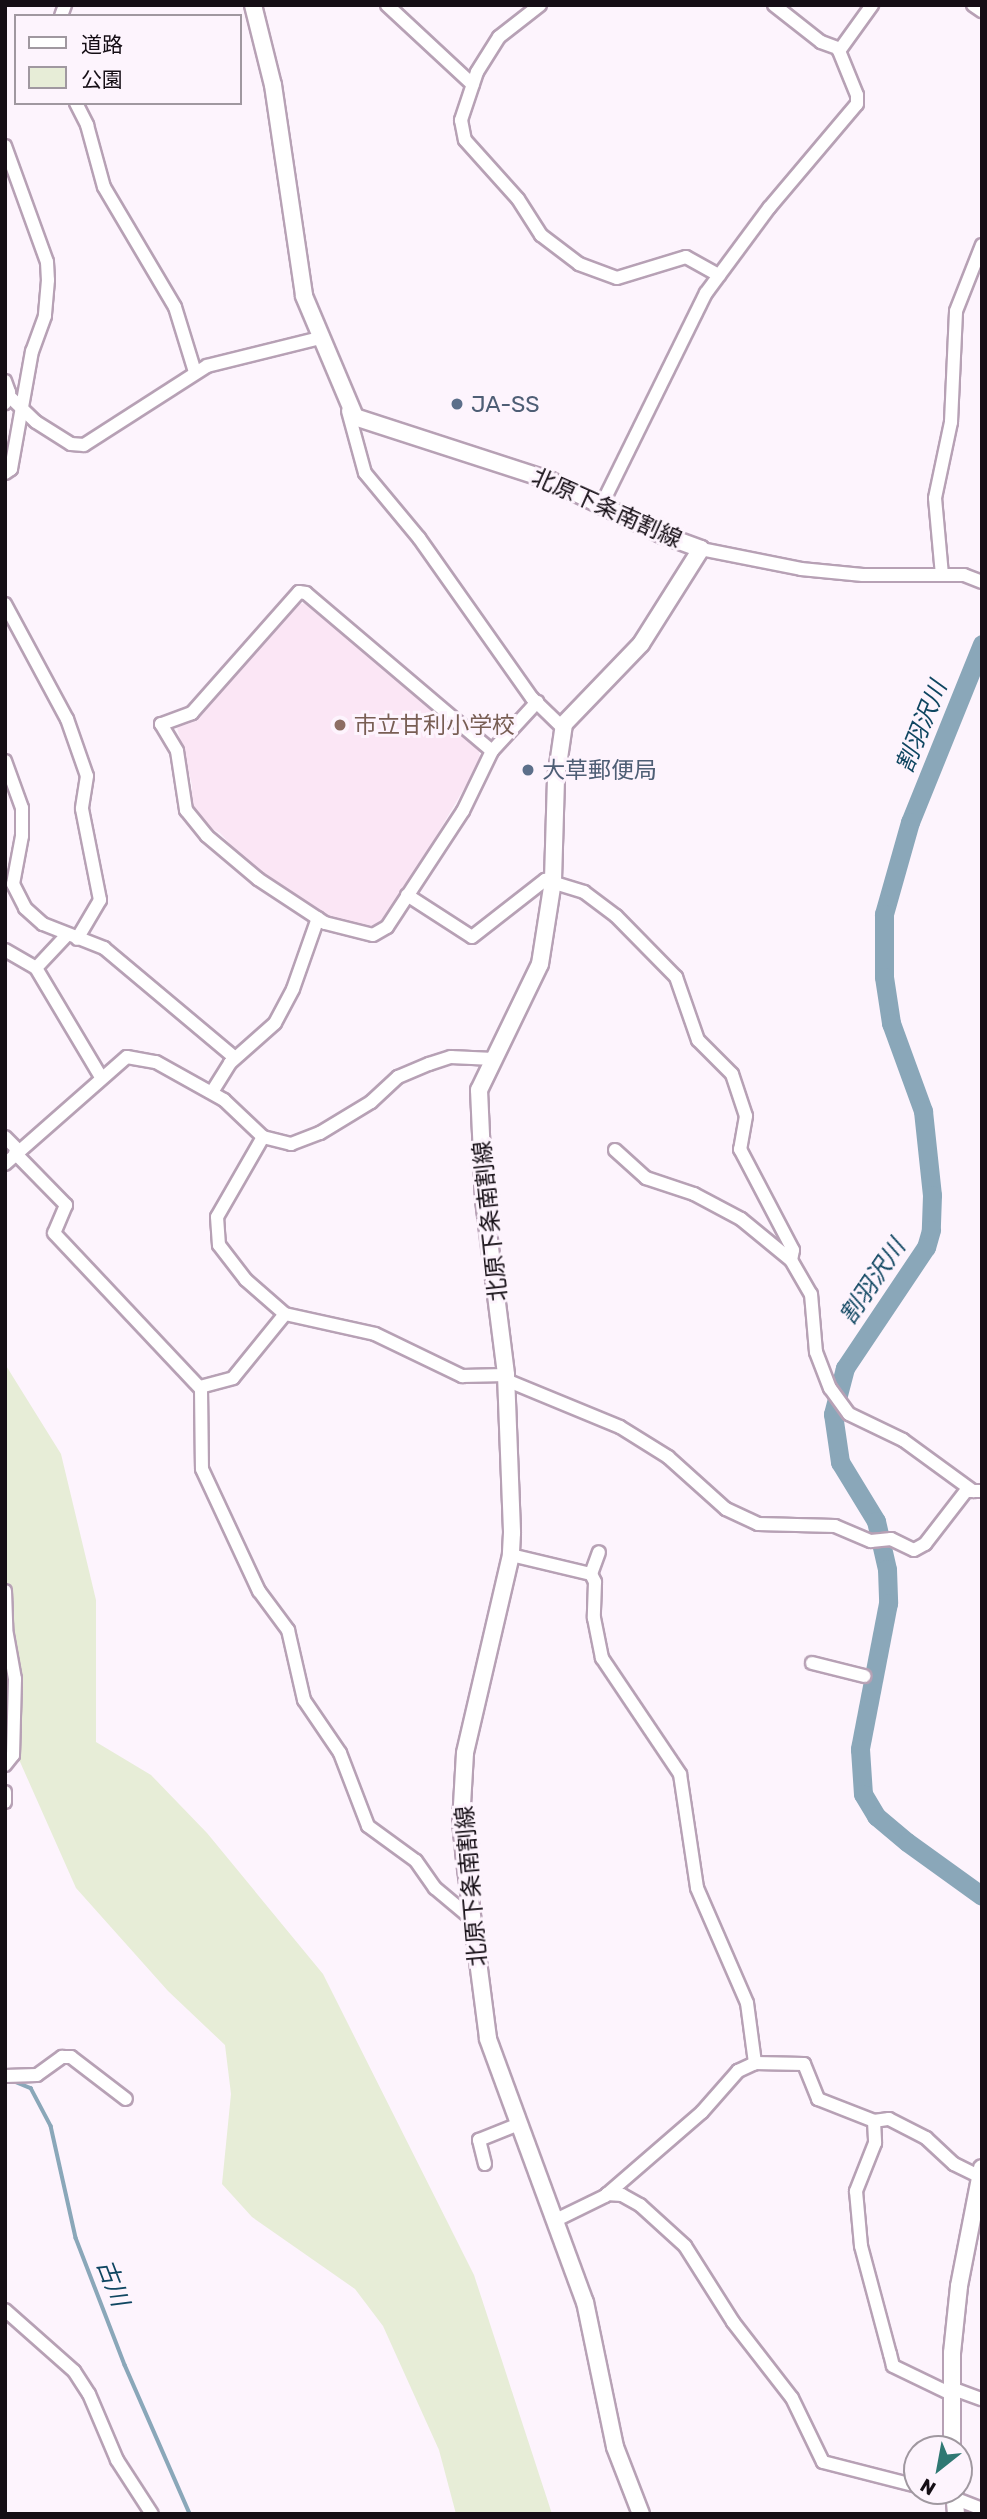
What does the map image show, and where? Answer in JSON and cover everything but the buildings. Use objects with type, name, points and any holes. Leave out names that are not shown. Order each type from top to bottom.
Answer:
[{"type":"main road","points":[[253,5],[273,85],[295,255],[320,338],[347,407]]},
{"type":"main road","name":"北原下条南割線","points":[[347,407],[366,423],[474,453],[603,502],[663,536],[701,549],[641,644],[563,728],[556,779],[553,881],[540,964],[480,1090],[481,1164],[506,1378],[511,1555],[466,1753],[461,1822],[488,2039],[585,2302],[615,2447],[641,2514]]},
{"type":"main road","points":[[952,2435],[951,2391],[959,2286],[981,2172]]},
{"type":"street","points":[[387,5],[473,85]]},
{"type":"street","points":[[540,5],[499,37],[473,85],[461,120],[465,140],[518,199],[541,235],[579,264],[617,278],[686,257],[719,275]]},
{"type":"street","points":[[774,5],[821,42],[840,49]]},
{"type":"street","points":[[840,49],[872,5]]},
{"type":"street","points":[[973,5],[982,12]]},
{"type":"street","points":[[603,502],[664,373],[719,275],[857,104],[840,49]]},
{"type":"street","points":[[77,105],[104,187],[175,307],[195,372]]},
{"type":"street","points":[[5,146],[47,262],[48,280],[45,316],[32,351],[11,469],[5,473]]},
{"type":"street","points":[[942,575],[935,498],[951,422],[956,311],[982,245]]},
{"type":"street","points":[[5,381],[7,399],[71,444],[84,445],[195,372],[320,338]]},
{"type":"street","points":[[347,407],[365,473],[419,538],[537,702],[563,728]]},
{"type":"street","points":[[701,549],[863,575],[964,575],[982,582]]},
{"type":"street","points":[[492,751],[314,600],[299,592],[192,713],[161,724],[177,751],[186,810],[194,822],[238,864],[318,918],[373,934],[387,927],[463,811],[492,751],[537,702]]},
{"type":"street","points":[[5,604],[67,719],[87,776],[82,809],[100,900],[72,937],[36,968]]},
{"type":"street","points":[[5,761],[22,808],[22,835],[10,869],[16,895],[25,908],[43,924],[104,948],[235,1058]]},
{"type":"street","points":[[407,895],[472,937],[545,880],[597,899],[676,977],[698,1040],[732,1073],[746,1116],[740,1149],[793,1251],[791,1260]]},
{"type":"street","points":[[212,1091],[235,1058],[282,1012],[318,918]]},
{"type":"street","points":[[5,950],[36,968],[101,1077]]},
{"type":"street","points":[[5,1164],[101,1077],[127,1057],[144,1057],[212,1091],[263,1137],[291,1144],[304,1140],[371,1102],[398,1077],[451,1057],[493,1059]]},
{"type":"street","points":[[263,1137],[222,1205],[216,1231],[219,1245],[246,1280],[285,1314],[383,1337],[462,1376],[506,1378],[620,1427],[668,1457],[726,1509],[758,1524],[835,1526],[871,1541],[891,1539],[914,1550],[925,1544],[966,1491],[977,1491]]},
{"type":"street","points":[[5,1138],[66,1205],[54,1233],[200,1387],[202,1469],[259,1591],[288,1630],[304,1699],[340,1753],[368,1826],[416,1861],[435,1888],[472,1919]]},
{"type":"street","points":[[615,1150],[646,1178],[694,1194],[741,1219],[791,1260],[811,1294],[817,1322],[816,1352],[831,1388],[849,1413],[903,1440],[977,1491]]},
{"type":"street","points":[[200,1387],[233,1378],[285,1314]]},
{"type":"street","points":[[599,1552],[591,1573],[597,1590],[594,1618],[602,1658],[680,1774],[697,1888],[747,2003],[755,2063]]},
{"type":"street","points":[[511,1555],[591,1573]]},
{"type":"street","points":[[5,1591],[6,1629],[15,1679],[13,1755],[5,1765]]},
{"type":"street","points":[[812,1663],[864,1676]]},
{"type":"street","points":[[5,1792],[5,1802]]},
{"type":"street","points":[[10,2077],[37,2075],[62,2057],[71,2057],[126,2099]]},
{"type":"street","points":[[556,2220],[607,2194],[702,2112],[738,2071],[755,2063],[804,2064],[818,2099],[874,2121],[889,2119],[914,2132],[954,2164],[981,2172]]},
{"type":"street","points":[[874,2121],[875,2143],[856,2191],[861,2246],[893,2365],[951,2391],[982,2399]]},
{"type":"street","points":[[485,2164],[479,2140],[519,2124]]},
{"type":"street","points":[[607,2194],[622,2195],[640,2205],[685,2246],[733,2322],[792,2398],[823,2462],[903,2482]]},
{"type":"street","points":[[5,2310],[74,2371],[89,2394],[117,2460],[152,2514]]},
{"type":"shaded area","points":[[307,603],[479,748],[480,761],[385,924],[377,927],[321,916],[253,869],[220,833],[202,823],[192,803],[192,785],[177,727],[196,721],[298,604]]},
{"type":"green space","points":[[5,1364],[61,1454],[96,1600],[96,1742],[151,1775],[207,1833],[323,1974],[474,2275],[552,2514],[456,2514],[439,2450],[383,2326],[355,2289],[252,2217],[222,2184],[231,2094],[225,2045],[168,1991],[76,1888],[5,1728]]},
{"type":"waterway","name":"割羽沢川","points":[[982,644],[910,822],[884,914],[884,977],[891,1023],[923,1111],[932,1195],[931,1230],[926,1247],[845,1368],[833,1414],[840,1462],[876,1521],[887,1569],[888,1603],[860,1749],[863,1794],[876,1816],[982,1896]]},
{"type":"waterway","name":"古川","points":[[6,2078],[31,2088],[51,2126],[76,2238],[125,2365],[190,2514]]},
{"type":"place","name":"JA-SS","points":[[457,404]]},
{"type":"place","name":"市立甘利小学校","points":[[340,725]]},
{"type":"place","name":"大草郵便局","points":[[528,770]]}]
